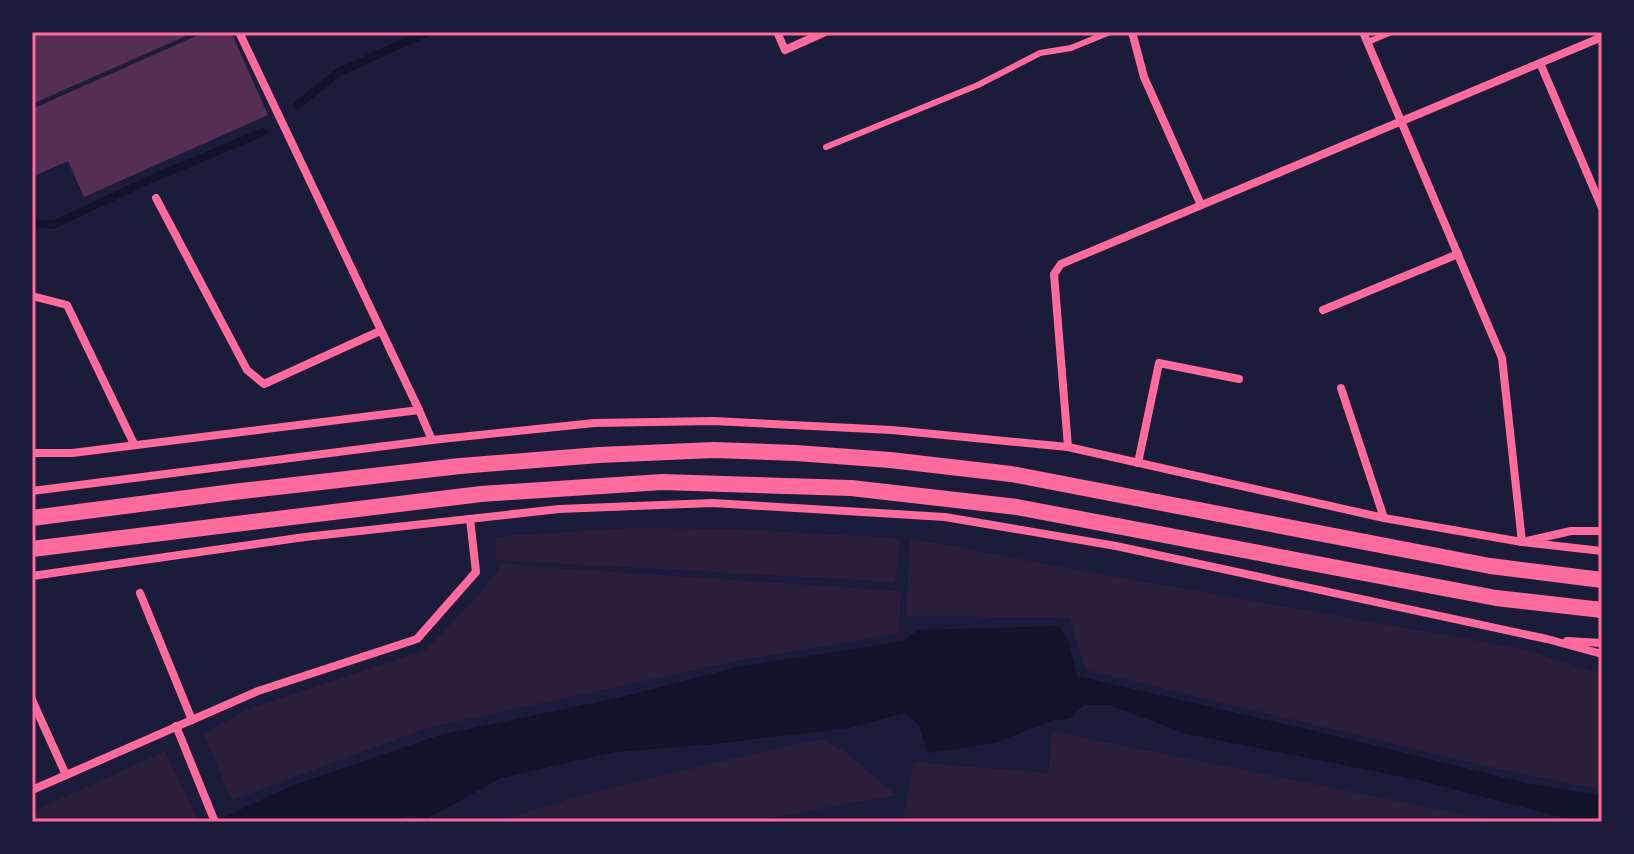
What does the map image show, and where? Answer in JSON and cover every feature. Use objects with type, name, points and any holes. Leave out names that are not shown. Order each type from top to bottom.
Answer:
[{"type":"main road","points":[[32,518],[460,466],[714,450],[796,453],[1011,474],[1490,566],[1602,580]]},
{"type":"main road","points":[[32,549],[481,494],[662,482],[851,488],[1017,507],[1496,598],[1602,610]]},
{"type":"street","points":[[239,32],[432,440]]},
{"type":"street","points":[[777,32],[785,50],[825,32]]},
{"type":"street","points":[[1132,32],[1144,77],[1201,205]]},
{"type":"street","points":[[1363,32],[1502,358],[1522,542]]},
{"type":"street","points":[[1068,447],[1054,274],[1061,264],[1602,37]]},
{"type":"street","points":[[1540,63],[1602,208]]},
{"type":"street","points":[[156,198],[247,370],[264,384],[380,331]]},
{"type":"street","points":[[1323,310],[1458,254]]},
{"type":"street","points":[[32,296],[67,305],[134,444]]},
{"type":"street","points":[[1138,463],[1159,363],[1239,379]]},
{"type":"street","points":[[1341,388],[1384,518]]},
{"type":"street","points":[[32,453],[72,453],[419,410]]},
{"type":"street","points":[[32,491],[432,440],[594,423],[713,421],[892,430],[1068,447],[1384,518],[1522,542],[1602,551]]},
{"type":"street","points":[[32,576],[305,537],[559,509],[712,503],[945,517],[1116,546],[1547,639],[1602,654]]},
{"type":"street","points":[[32,790],[258,691],[417,639],[476,572],[470,519]]},
{"type":"street","points":[[1522,542],[1571,531],[1602,531]]},
{"type":"street","points":[[140,593],[192,720]]},
{"type":"street","points":[[1547,639],[1602,643]]},
{"type":"street","points":[[32,700],[66,775]]},
{"type":"street","points":[[176,726],[215,822]]},
{"type":"lane","points":[[826,147],[978,85],[1040,53],[1071,48],[1110,32]]},
{"type":"lane","points":[[1368,42],[1391,32]]},
{"type":"shaded area","points":[[633,528],[731,529],[900,538],[895,582],[496,560],[495,538]]},
{"type":"shaded area","points":[[910,538],[1519,648],[1602,674],[1602,790],[1507,771],[1086,670],[1069,618],[906,616]]},
{"type":"shaded area","points":[[502,562],[523,566],[901,591],[899,633],[741,660],[427,728],[232,800],[203,734],[246,710],[427,649],[480,593]]},
{"type":"shaded area","points":[[1059,626],[1068,640],[1077,676],[1530,784],[1602,796],[1602,822],[1580,822],[1418,780],[1187,734],[1109,705],[1084,705],[1069,719],[1053,720],[994,743],[927,753],[919,725],[905,713],[849,728],[614,752],[501,778],[428,818],[411,816],[381,822],[214,822],[291,786],[443,734],[622,697],[738,667],[903,641],[918,630]]},
{"type":"shaded area","points":[[1052,731],[1501,822],[927,822],[903,817],[914,762],[1048,773]]},
{"type":"shaded area","points":[[822,739],[845,752],[896,795],[748,822],[496,822],[585,794]]},
{"type":"shaded area","points":[[165,751],[198,819],[191,822],[32,822],[32,812]]},
{"type":"building","points":[[32,32],[195,32],[32,104]]},
{"type":"building","points":[[205,32],[231,32],[268,115],[84,197],[68,161],[32,177],[32,109]]},
{"type":"waterway","points":[[297,105],[339,72],[428,32]]},
{"type":"waterway","points":[[32,223],[53,225],[263,132]]}]
